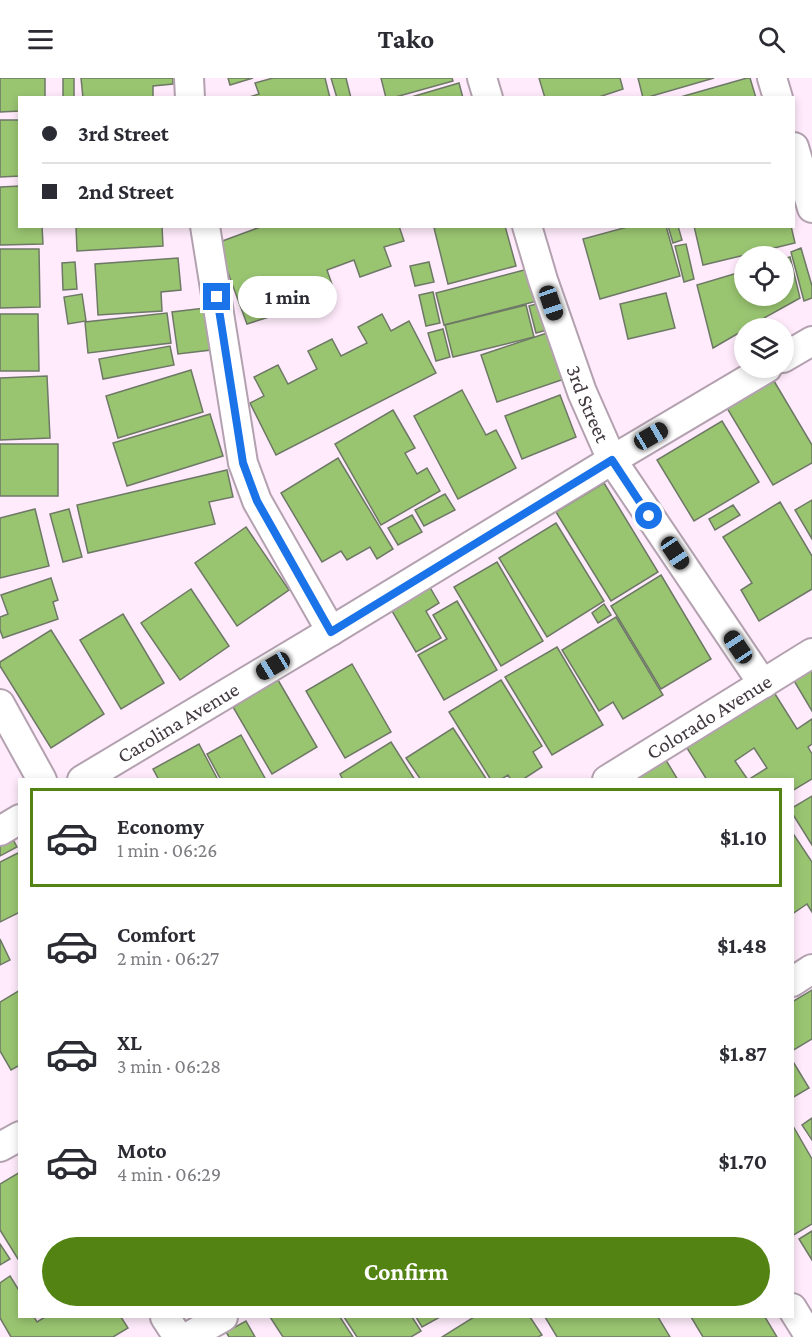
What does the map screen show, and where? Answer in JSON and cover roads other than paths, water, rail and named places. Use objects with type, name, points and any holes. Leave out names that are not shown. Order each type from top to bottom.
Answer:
[{"type":"street","points":[[189,78],[190,96]]},
{"type":"street","points":[[482,78],[487,96]]},
{"type":"street","points":[[772,78],[777,96]]},
{"type":"street","points":[[795,150],[812,208]]},
{"type":"street","points":[[205,228],[243,463],[257,501],[331,632]]},
{"type":"street","name":"3rd Street","points":[[528,228],[582,392],[612,460],[763,684]]},
{"type":"street","points":[[794,352],[812,341]]},
{"type":"street","name":"Carolina Avenue","points":[[85,778],[750,378]]},
{"type":"street","name":"Colorado Avenue","points":[[610,778],[812,653]]},
{"type":"street","points":[[0,704],[41,778]]},
{"type":"street","points":[[0,831],[18,820]]},
{"type":"street","points":[[794,981],[812,969]]},
{"type":"street","points":[[0,1147],[18,1137]]},
{"type":"street","points":[[794,1311],[810,1337]]},
{"type":"street","points":[[166,1318],[178,1337]]},
{"type":"street","points":[[188,1337],[221,1318]]}]
